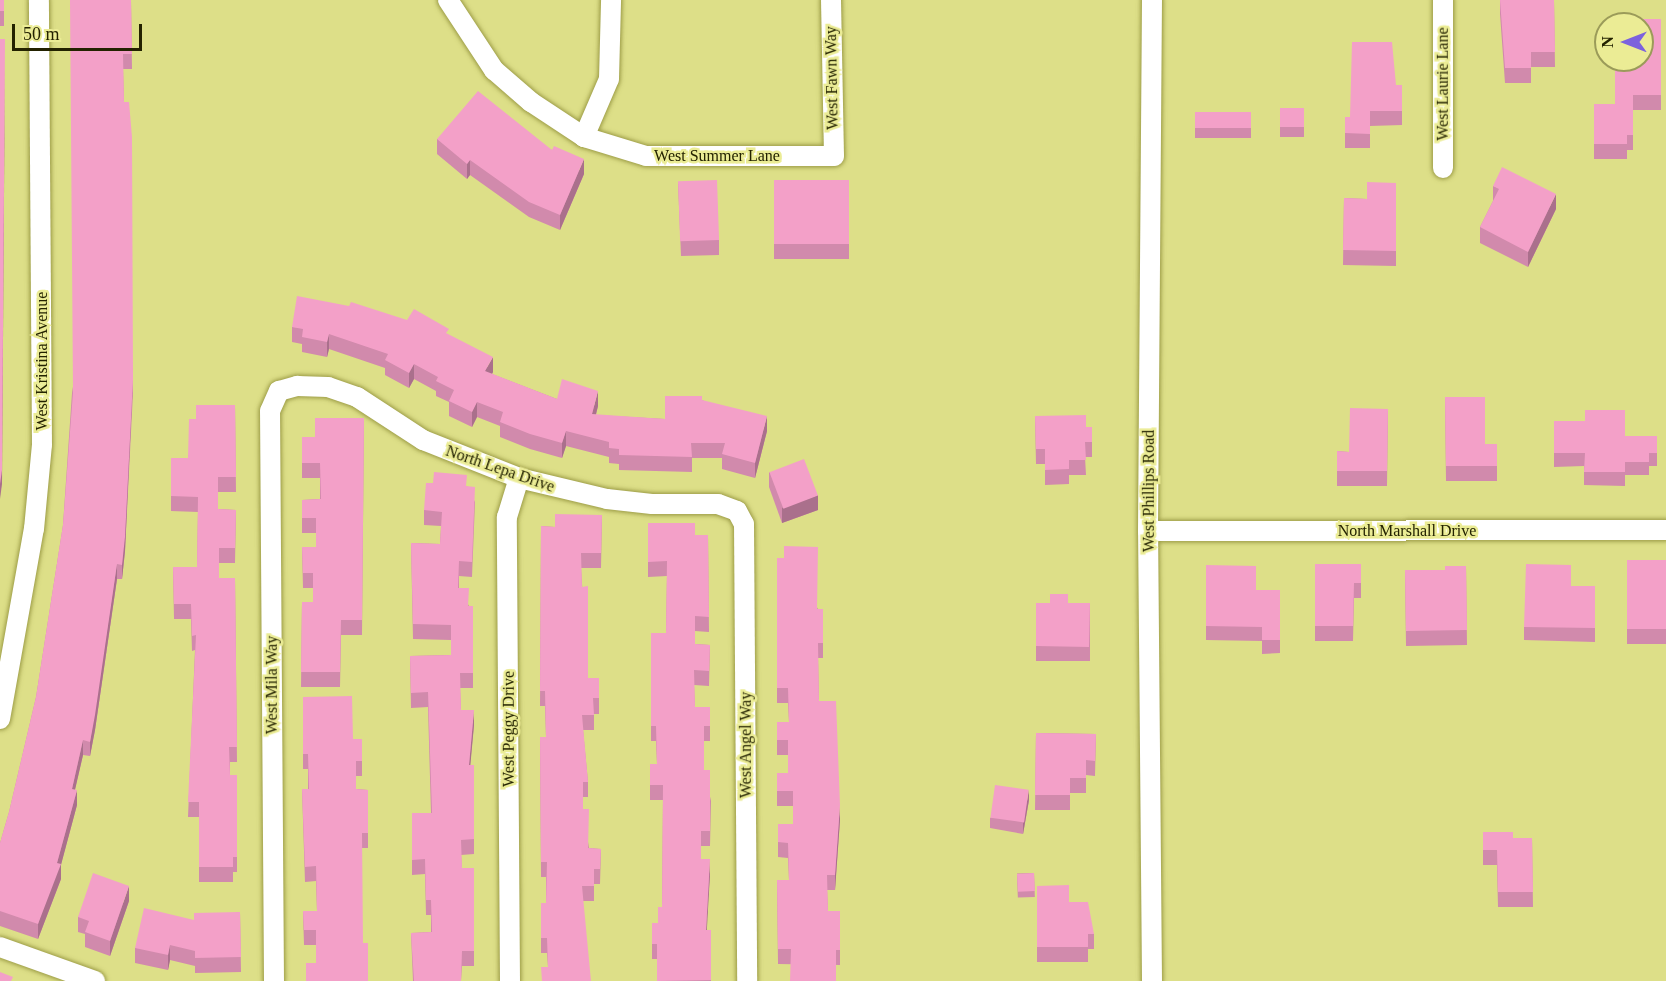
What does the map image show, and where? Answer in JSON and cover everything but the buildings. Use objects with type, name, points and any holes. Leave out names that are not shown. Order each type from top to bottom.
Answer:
[{"type":"street","name":"West Kristina Avenue","points":[[0,719],[34,529],[42,446],[39,0]]},
{"type":"street","name":"West Summer Lane","points":[[448,0],[494,70],[531,102],[584,137],[646,156],[834,156]]},
{"type":"street","points":[[584,137],[609,79],[611,0]]},
{"type":"street","name":"West Fawn Way","points":[[831,0],[834,156]]},
{"type":"street","name":"West Phillips Road","points":[[1152,0],[1148,531],[1152,981]]},
{"type":"street","name":"West Laurie Lane","points":[[1443,0],[1443,168]]},
{"type":"street","name":"North Lepa Drive","points":[[279,391],[297,386],[328,387],[347,394],[423,440],[519,478],[607,499],[652,504],[718,504],[736,511]]},
{"type":"street","name":"West Mila Way","points":[[274,981],[270,411],[279,391]]},
{"type":"street","name":"West Peggy Drive","points":[[510,981],[507,517],[519,478]]},
{"type":"street","name":"West Angel Way","points":[[736,511],[744,524],[747,981]]},
{"type":"street","name":"North Marshall Drive","points":[[1148,531],[1666,530]]},
{"type":"street","points":[[0,947],[95,981]]}]
